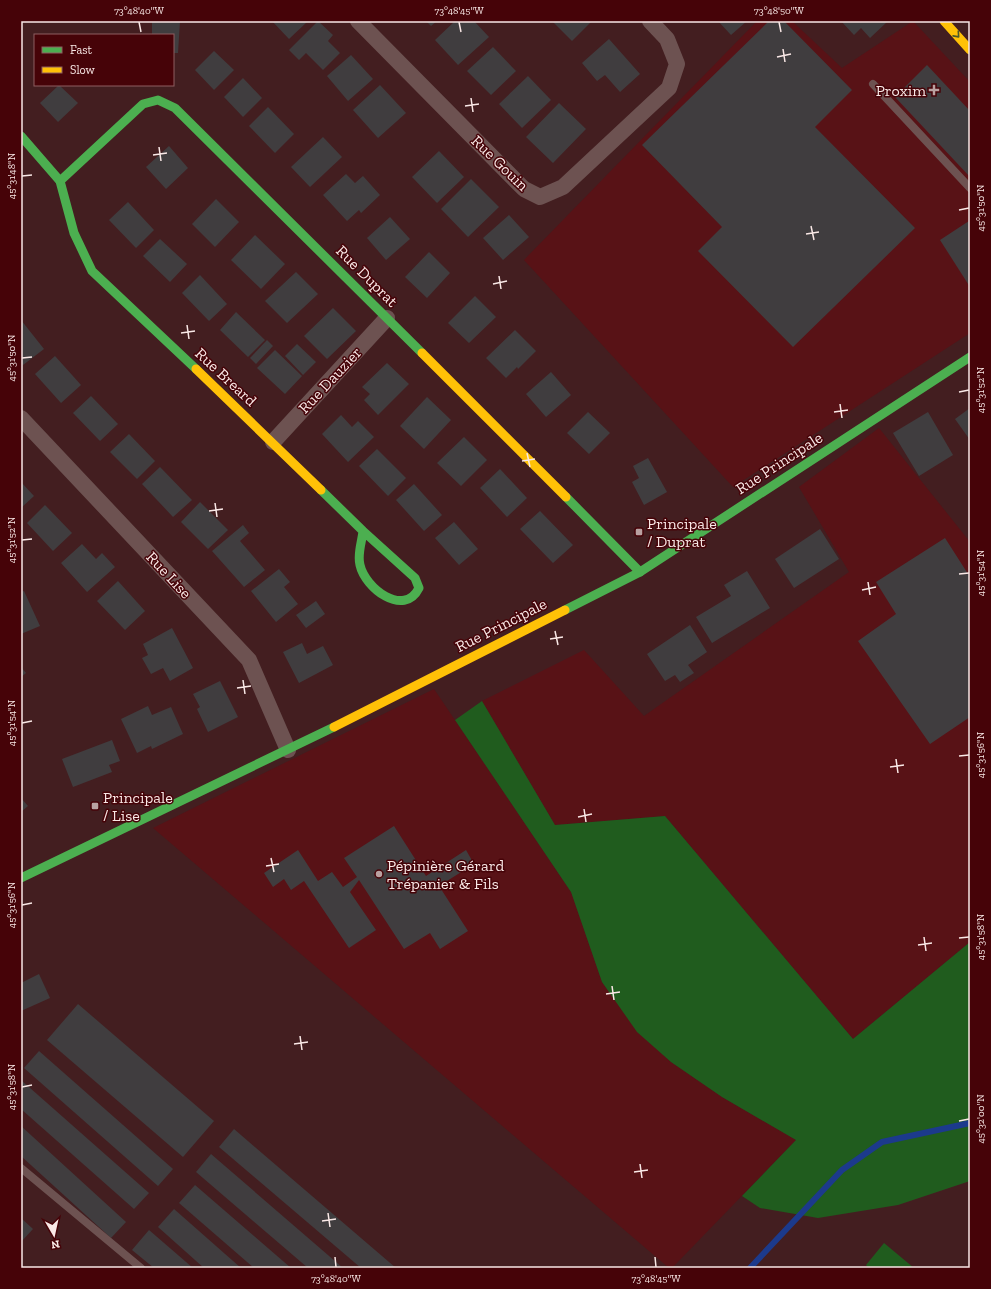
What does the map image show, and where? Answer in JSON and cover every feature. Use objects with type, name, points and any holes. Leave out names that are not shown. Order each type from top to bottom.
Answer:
[{"type":"street","name":"Rue Gouin","points":[[358,21],[524,190],[540,197],[563,187],[669,88],[677,64],[667,39],[650,21]]},
{"type":"street","points":[[944,21],[970,50]]},
{"type":"street","name":"Rue Duprat","points":[[60,181],[143,104],[158,100],[175,108],[640,572]]},
{"type":"street","name":"Rue Breard","points":[[21,136],[60,181],[74,233],[92,271],[273,442],[363,531],[415,578],[419,588],[413,596],[400,601],[383,596],[364,578],[360,564],[363,531]]},
{"type":"street","name":"Rue Dauzier","points":[[273,442],[387,318]]},
{"type":"street","name":"Rue Principale","points":[[21,878],[288,750],[640,572],[970,357]]},
{"type":"street","name":"Rue Lise","points":[[21,418],[249,660],[288,750]]},
{"type":"lane","points":[[872,84],[970,188]]},
{"type":"lane","points":[[21,1168],[141,1268]]},
{"type":"shaded area","points":[[757,21],[792,21],[842,68],[913,21],[970,82],[970,333],[733,487],[524,260]]},
{"type":"shaded area","points":[[879,428],[970,542],[970,942],[853,1039],[665,816],[555,825],[482,701],[584,650],[644,716],[849,572],[799,487]]},
{"type":"shaded area","points":[[434,689],[571,892],[602,982],[637,1031],[671,1062],[722,1097],[796,1140],[672,1268],[669,1268],[153,828]]},
{"type":"green space","points":[[482,701],[555,825],[665,816],[853,1039],[970,942],[970,1181],[898,1205],[818,1218],[760,1208],[742,1196],[796,1140],[722,1097],[671,1062],[637,1032],[602,982],[571,892],[455,720]]},
{"type":"green space","points":[[884,1243],[914,1268],[869,1268],[866,1265]]},
{"type":"building","points":[[152,21],[180,21],[178,53],[174,53],[174,34],[152,34]]},
{"type":"building","points":[[272,21],[308,21],[289,39]]},
{"type":"building","points":[[318,21],[333,35],[328,41],[340,53],[323,70],[306,53],[299,60],[289,50]]},
{"type":"building","points":[[426,21],[437,21],[431,26]]},
{"type":"building","points":[[455,21],[474,21],[489,37],[458,65],[435,40]]},
{"type":"building","points":[[552,21],[590,21],[591,22],[572,41]]},
{"type":"building","points":[[718,21],[747,21],[731,35]]},
{"type":"building","points":[[769,21],[784,21],[852,90],[815,127],[915,228],[793,347],[698,251],[722,227],[642,145]]},
{"type":"building","points":[[841,21],[888,21],[870,38],[861,28],[854,35]]},
{"type":"building","points":[[609,39],[640,74],[620,92],[605,75],[597,81],[582,63]]},
{"type":"building","points":[[493,47],[516,71],[491,95],[467,71]]},
{"type":"building","points":[[214,51],[234,70],[214,90],[195,70]]},
{"type":"building","points":[[351,55],[373,79],[348,101],[327,76]]},
{"type":"building","points":[[927,65],[970,111],[970,177],[895,97]]},
{"type":"building","points":[[528,76],[551,100],[522,128],[499,104]]},
{"type":"building","points":[[243,78],[262,98],[243,117],[224,97]]},
{"type":"building","points":[[380,85],[406,113],[378,138],[353,110]]},
{"type":"building","points":[[58,86],[60,86],[78,103],[58,122],[40,103]]},
{"type":"building","points":[[559,103],[586,129],[553,163],[526,137]]},
{"type":"building","points":[[268,107],[294,134],[275,153],[249,126]]},
{"type":"building","points":[[323,137],[342,157],[310,187],[291,167]]},
{"type":"building","points":[[169,146],[188,168],[166,189],[146,167]]},
{"type":"building","points":[[439,151],[464,177],[437,203],[412,177]]},
{"type":"building","points":[[346,174],[355,183],[363,176],[380,195],[361,213],[359,210],[347,221],[323,195]]},
{"type":"building","points":[[471,179],[499,207],[468,237],[441,209]]},
{"type":"building","points":[[216,199],[239,222],[215,247],[192,224]]},
{"type":"building","points":[[128,202],[154,230],[136,248],[109,220]]},
{"type":"building","points":[[509,215],[529,237],[503,260],[483,238]]},
{"type":"building","points":[[390,217],[410,239],[386,260],[367,238]]},
{"type":"building","points":[[969,221],[970,222],[970,287],[940,240]]},
{"type":"building","points":[[255,235],[285,264],[261,289],[231,260]]},
{"type":"building","points":[[160,239],[187,264],[170,282],[143,256]]},
{"type":"building","points":[[429,252],[450,273],[427,298],[405,277]]},
{"type":"building","points":[[296,272],[318,294],[287,323],[265,301]]},
{"type":"building","points":[[200,275],[227,304],[209,321],[182,293]]},
{"type":"building","points":[[475,296],[496,317],[469,343],[448,323]]},
{"type":"building","points":[[333,308],[356,331],[327,359],[304,336]]},
{"type":"building","points":[[236,312],[265,340],[248,357],[220,330]]},
{"type":"building","points":[[21,320],[44,349],[23,365],[21,363]]},
{"type":"building","points":[[515,330],[536,351],[518,369],[517,367],[506,378],[486,358]]},
{"type":"building","points":[[267,340],[273,346],[256,364],[250,358]]},
{"type":"building","points":[[297,344],[316,362],[303,375],[285,356]]},
{"type":"building","points":[[275,350],[302,376],[285,394],[257,368]]},
{"type":"building","points":[[55,356],[81,385],[61,403],[35,374]]},
{"type":"building","points":[[387,363],[409,384],[378,415],[364,400],[370,394],[362,387]]},
{"type":"building","points":[[551,372],[571,395],[546,417],[526,394]]},
{"type":"building","points":[[91,396],[118,424],[100,441],[73,413]]},
{"type":"building","points":[[427,397],[451,420],[424,449],[400,426]]},
{"type":"building","points":[[970,408],[970,440],[955,419]]},
{"type":"building","points":[[588,412],[610,433],[589,454],[567,433]]},
{"type":"building","points":[[928,412],[953,455],[919,476],[893,433]]},
{"type":"building","points":[[341,415],[352,427],[358,421],[374,437],[348,462],[322,434]]},
{"type":"building","points":[[129,434],[155,461],[137,479],[110,452]]},
{"type":"building","points":[[464,437],[487,460],[461,486],[437,463]]},
{"type":"building","points":[[377,449],[406,478],[388,496],[359,466]]},
{"type":"building","points":[[648,458],[667,492],[644,505],[632,482],[639,478],[633,466]]},
{"type":"building","points":[[160,467],[192,500],[173,517],[142,484]]},
{"type":"building","points":[[500,469],[527,498],[507,517],[480,488]]},
{"type":"building","points":[[21,482],[34,496],[21,508]]},
{"type":"building","points":[[414,484],[442,515],[424,531],[396,500]]},
{"type":"building","points":[[200,502],[228,530],[208,549],[181,522]]},
{"type":"building","points":[[45,505],[72,533],[53,551],[27,523]]},
{"type":"building","points":[[540,511],[573,545],[553,563],[520,529]]},
{"type":"building","points":[[454,522],[478,549],[459,565],[435,538]]},
{"type":"building","points":[[243,525],[249,533],[240,541],[265,570],[244,587],[212,551]]},
{"type":"building","points":[[820,529],[839,559],[794,588],[775,559]]},
{"type":"building","points":[[945,538],[970,577],[970,717],[930,744],[858,641],[896,614],[876,582]]},
{"type":"building","points":[[82,544],[96,559],[102,553],[115,567],[87,592],[61,563]]},
{"type":"building","points":[[279,569],[290,582],[284,587],[298,604],[276,622],[251,591]]},
{"type":"building","points":[[747,571],[770,608],[712,643],[696,617],[731,596],[724,585]]},
{"type":"building","points":[[118,581],[145,611],[125,630],[97,601]]},
{"type":"building","points":[[24,591],[40,626],[21,634],[21,592]]},
{"type":"building","points":[[316,601],[325,614],[306,628],[296,615]]},
{"type":"building","points":[[690,625],[707,652],[688,665],[694,673],[680,682],[675,675],[665,681],[647,654]]},
{"type":"building","points":[[172,628],[193,668],[170,681],[163,668],[151,674],[142,658],[148,655],[143,644]]},
{"type":"building","points":[[302,643],[307,654],[323,646],[333,665],[299,683],[283,652]]},
{"type":"building","points":[[21,667],[26,673],[21,677]]},
{"type":"building","points":[[220,681],[238,717],[208,732],[197,709],[200,707],[193,694]]},
{"type":"building","points":[[148,706],[152,715],[171,707],[183,734],[152,749],[151,746],[137,753],[121,719]]},
{"type":"building","points":[[112,740],[120,761],[109,765],[112,772],[73,787],[62,759]]},
{"type":"building","points":[[21,798],[28,806],[21,812]]},
{"type":"building","points":[[394,826],[426,876],[466,850],[474,864],[439,886],[468,931],[440,949],[430,933],[404,949],[359,880],[350,892],[376,930],[349,948],[304,881],[291,890],[284,879],[273,887],[264,873],[298,850],[318,881],[332,872],[343,887],[357,877],[344,858]]},
{"type":"building","points":[[39,974],[50,998],[21,1011],[21,983]]},
{"type":"building","points":[[78,1004],[214,1121],[183,1157],[47,1040]]},
{"type":"building","points":[[39,1051],[173,1169],[158,1186],[24,1068]]},
{"type":"building","points":[[21,1080],[149,1193],[134,1209],[21,1109]]},
{"type":"building","points":[[21,1126],[126,1222],[111,1238],[21,1156]]},
{"type":"building","points":[[234,1129],[396,1268],[361,1268],[219,1147]]},
{"type":"building","points":[[211,1154],[343,1268],[308,1268],[196,1172]]},
{"type":"building","points":[[195,1185],[291,1268],[254,1268],[179,1203]]},
{"type":"building","points":[[174,1209],[241,1268],[204,1268],[158,1227]]},
{"type":"building","points":[[21,1218],[33,1229],[21,1242]]},
{"type":"building","points":[[149,1230],[193,1268],[154,1268],[132,1250]]},
{"type":"waterway","points":[[750,1268],[842,1170],[882,1142],[970,1123]]},
{"type":"traffic: fast","points":[[60,181],[143,104],[158,100],[175,108],[422,353]]},
{"type":"traffic: fast","points":[[21,136],[60,181],[74,233],[92,271],[196,369]]},
{"type":"traffic: fast","points":[[565,610],[640,572],[970,357]]},
{"type":"traffic: fast","points":[[321,490],[363,531],[415,578],[419,588],[412,597],[404,600],[395,600],[386,596],[369,583],[363,574],[359,561],[363,531]]},
{"type":"traffic: fast","points":[[566,497],[640,572]]},
{"type":"traffic: fast","points":[[21,878],[334,727]]},
{"type":"traffic: slow","points":[[944,21],[970,50]]},
{"type":"traffic: slow","points":[[422,353],[566,497]]},
{"type":"traffic: slow","points":[[196,369],[321,490]]},
{"type":"traffic: slow","points":[[334,727],[565,610]]},
{"type":"place","name":"Proxim","points":[[934,90]]},
{"type":"place","name":"Principale / Duprat","points":[[639,532]]},
{"type":"place","name":"Principale / Lise","points":[[95,806]]},
{"type":"place","name":"Pépinière Gérard Trépanier & Fils","points":[[379,874]]}]
